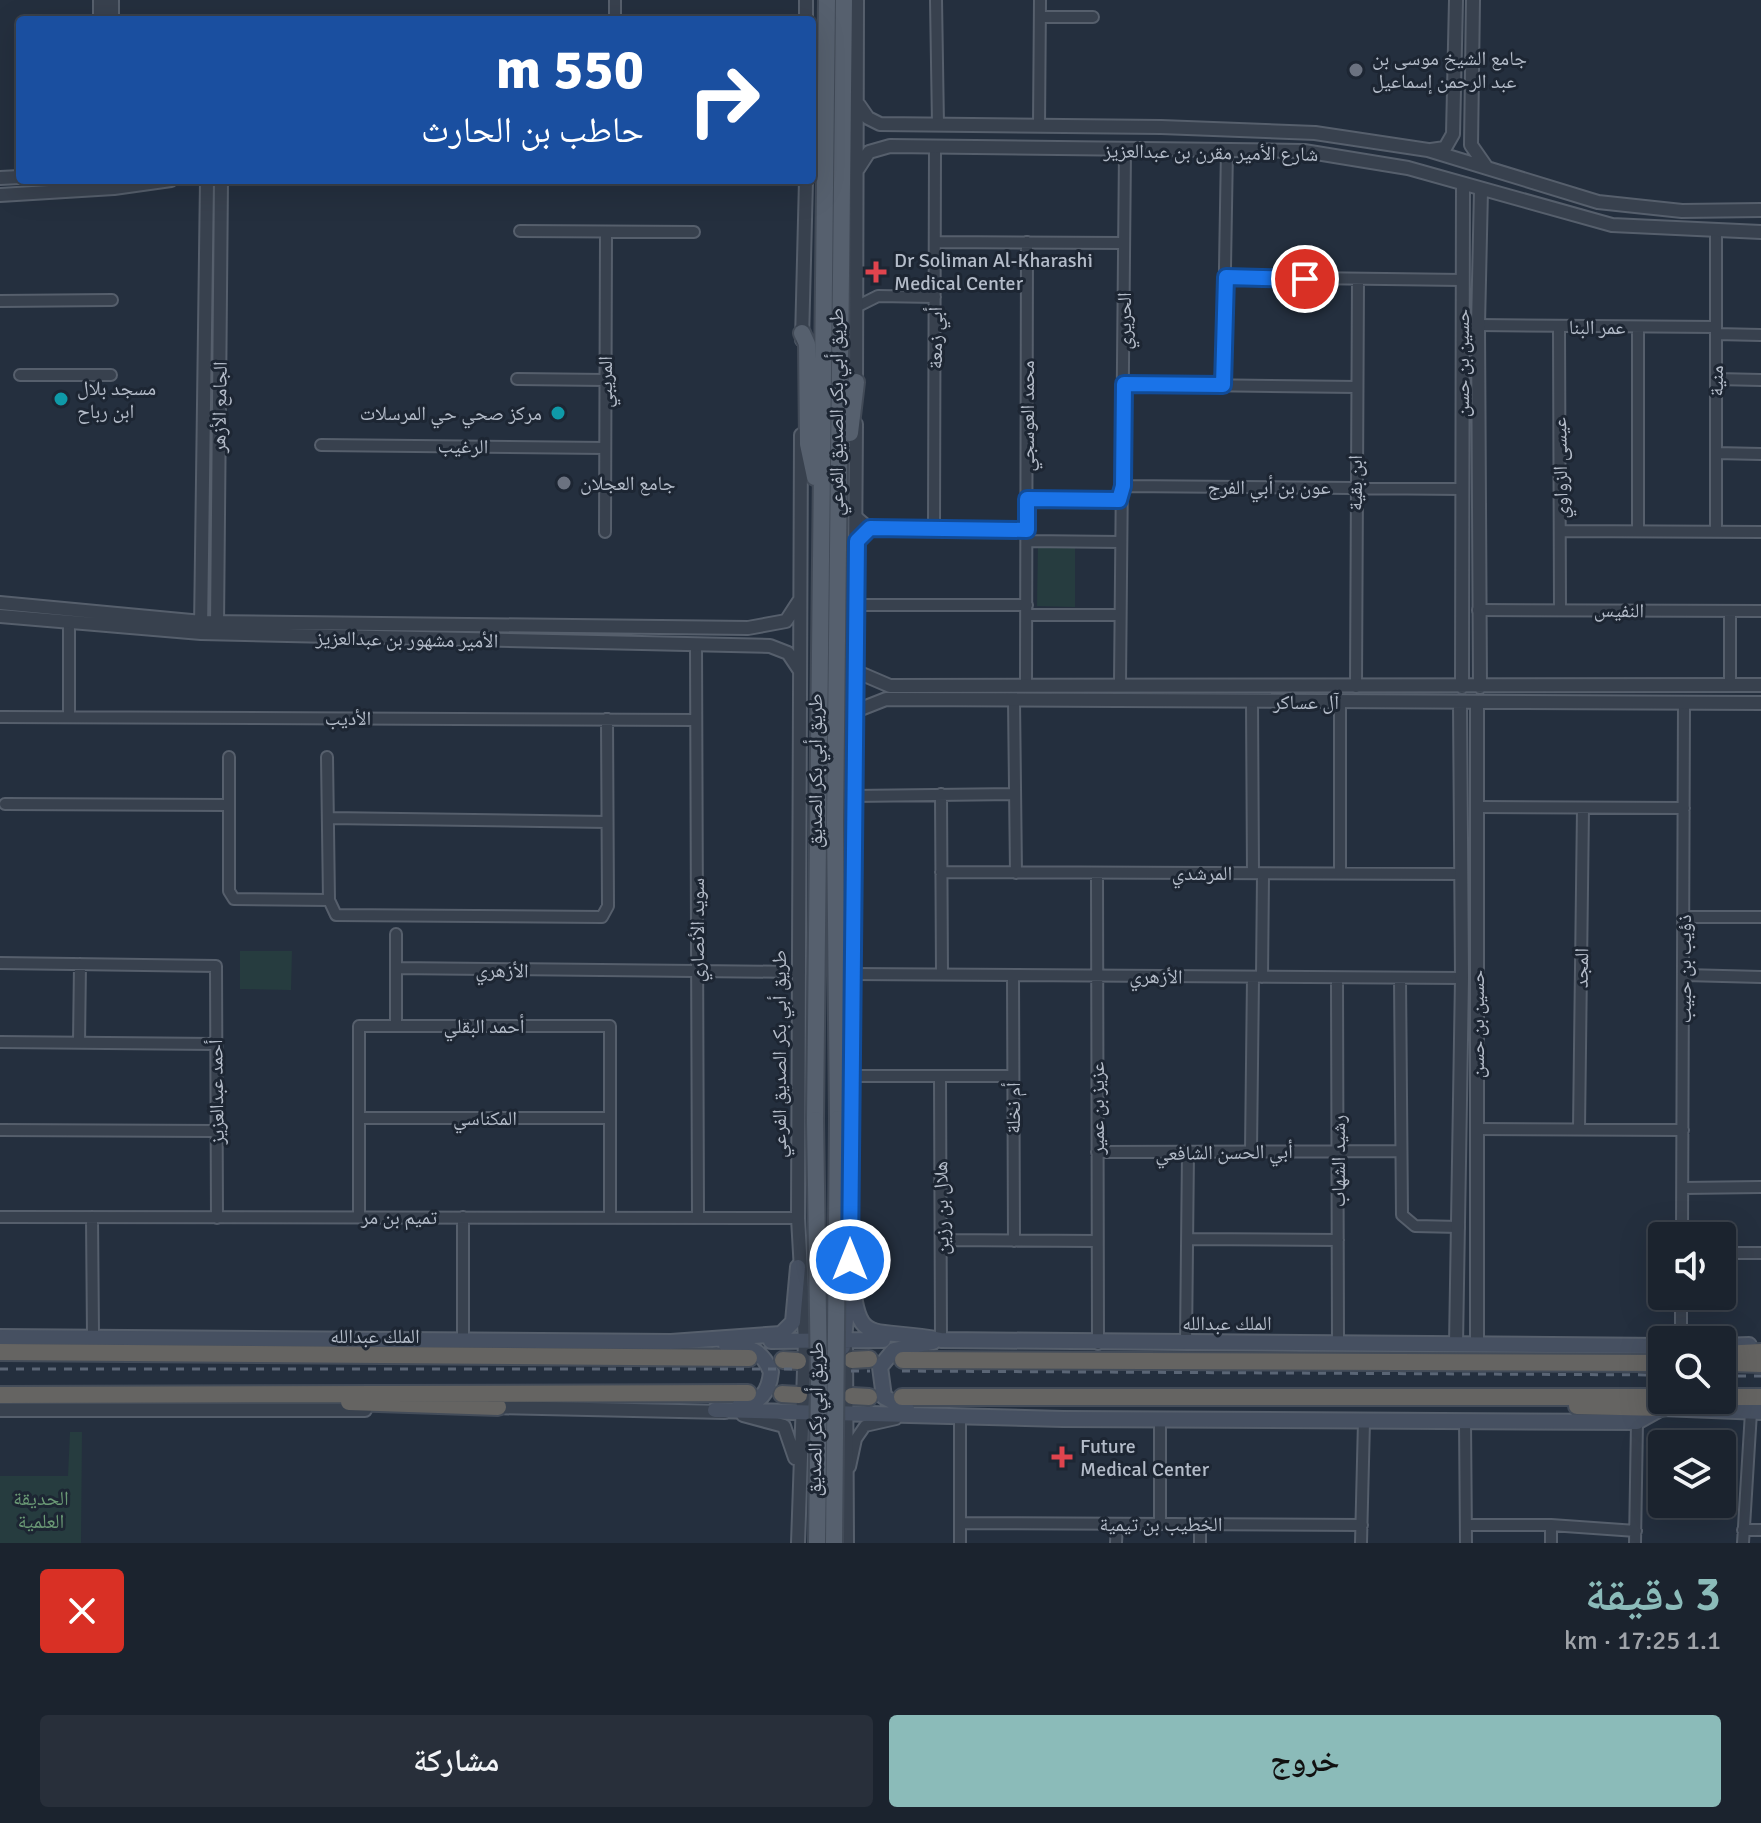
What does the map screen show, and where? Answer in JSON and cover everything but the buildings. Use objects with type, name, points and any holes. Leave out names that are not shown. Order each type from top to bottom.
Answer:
[{"type":"highway","points":[[0,1339],[318,1356]]},
{"type":"highway","name":"الملك عبدالله","points":[[0,1352],[749,1358]]},
{"type":"highway","points":[[1736,1353],[1761,1352]]},
{"type":"highway","name":"الملك عبدالله","points":[[903,1360],[1648,1361]]},
{"type":"highway","points":[[1736,1363],[1761,1364]]},
{"type":"highway","points":[[228,1393],[370,1404],[498,1407]]},
{"type":"highway","points":[[0,1396],[748,1393]]},
{"type":"highway","points":[[902,1397],[1452,1396],[1648,1403]]},
{"type":"highway","points":[[849,1404],[869,1397]]},
{"type":"highway","points":[[1736,1401],[1758,1407]]},
{"type":"main road","name":"طريق أبي بكر الصديق","points":[[817,1543],[819,1380],[815,1120],[827,0]]},
{"type":"main road","name":"طريق أبي بكر الصديق","points":[[834,1543],[838,1119],[835,823],[844,0]]},
{"type":"main road","points":[[802,333],[808,349],[810,456],[821,493]]},
{"type":"main road","points":[[838,557],[846,540],[850,424],[856,382]]},
{"type":"main road","name":"الملك عبدالله","points":[[850,1260],[854,1311],[862,1326],[872,1332],[906,1333],[941,1340],[1098,1344],[1648,1346]]},
{"type":"main road","name":"طريق أبي بكر الصديق الفرعي","points":[[846,1340],[850,1260]]},
{"type":"main road","points":[[671,1342],[781,1334],[793,1322],[798,1267]]},
{"type":"main road","points":[[0,1339],[93,1335],[463,1341],[941,1340]]},
{"type":"main road","points":[[804,1413],[822,1372],[846,1340]]},
{"type":"main road","points":[[804,1413],[826,1387],[846,1340]]},
{"type":"main road","points":[[923,1413],[898,1407],[884,1397],[880,1367],[894,1350],[941,1340]]},
{"type":"main road","points":[[805,1341],[822,1372],[826,1387],[849,1404]]},
{"type":"main road","points":[[671,1342],[753,1348],[765,1357],[771,1372],[762,1398],[754,1404],[715,1410]]},
{"type":"main road","points":[[1736,1346],[1761,1345]]},
{"type":"main road","points":[[715,1410],[804,1413],[849,1404],[960,1417],[1364,1421],[1637,1422],[1648,1414]]},
{"type":"main road","points":[[1736,1406],[1758,1407]]},
{"type":"street","name":"طريق أبي بكر الصديق الفرعي","points":[[850,1260],[850,974],[857,605],[857,0]]},
{"type":"street","points":[[936,0],[938,125]]},
{"type":"street","points":[[1039,126],[1040,0]]},
{"type":"street","points":[[1428,150],[1445,148],[1453,134],[1456,0]]},
{"type":"street","points":[[1473,0],[1471,145],[1487,168]]},
{"type":"street","points":[[1040,17],[1093,17]]},
{"type":"street","name":"شارع الأمير مقرن بن عبدالعزيز","points":[[857,101],[863,114],[874,122],[916,125],[1315,133],[1428,150],[1563,194],[1598,202],[1682,211],[1761,210]]},
{"type":"street","points":[[916,125],[907,136],[917,147]]},
{"type":"street","name":"شارع الأمير مقرن بن عبدالعزيز","points":[[857,173],[861,161],[880,147],[1304,151],[1408,168],[1612,225],[1761,232]]},
{"type":"street","name":"أبي زمعة","points":[[934,529],[935,147]]},
{"type":"street","points":[[1223,385],[1227,149]]},
{"type":"street","name":"الحريري","points":[[1120,684],[1119,500],[1123,486],[1125,150]]},
{"type":"street","points":[[0,195],[142,184]]},
{"type":"street","name":"الجامع الأزهر","points":[[201,628],[207,184]]},
{"type":"street","name":"الجامع الأزهر","points":[[217,628],[221,184]]},
{"type":"street","points":[[220,203],[230,184]]},
{"type":"street","name":"طريق أبي بكر الصديق الفرعي","points":[[798,1543],[805,1341],[798,1267],[798,1218],[802,333],[806,184]]},
{"type":"street","name":"حسين بن حسن","points":[[1462,687],[1463,184]]},
{"type":"street","name":"حسين بن حسن","points":[[1480,687],[1478,325],[1481,190]]},
{"type":"street","points":[[1559,212],[1563,194]]},
{"type":"street","points":[[207,228],[221,228]]},
{"type":"street","name":"منية","points":[[1716,230],[1716,531]]},
{"type":"street","points":[[520,231],[694,232]]},
{"type":"street","name":"المريبي","points":[[605,532],[606,233]]},
{"type":"street","points":[[935,242],[1124,243]]},
{"type":"street","name":"محمد العوسجي","points":[[1026,685],[1027,242]]},
{"type":"street","points":[[1226,277],[1462,280]]},
{"type":"street","name":"ابن بقية","points":[[1356,687],[1358,279]]},
{"type":"street","points":[[856,307],[878,296],[935,297]]},
{"type":"street","points":[[0,301],[112,300]]},
{"type":"street","name":"عمر البنا","points":[[1478,325],[1638,327],[1761,335]]},
{"type":"street","name":"عيسى الزواوي","points":[[1559,327],[1560,610]]},
{"type":"street","points":[[1638,327],[1638,531]]},
{"type":"street","points":[[20,375],[111,375]]},
{"type":"street","points":[[517,379],[605,380]]},
{"type":"street","points":[[1717,379],[1761,380]]},
{"type":"street","points":[[1124,384],[1356,387]]},
{"type":"street","points":[[205,394],[220,395]]},
{"type":"street","name":"الرغيب","points":[[321,445],[605,448]]},
{"type":"street","points":[[1716,453],[1761,454]]},
{"type":"street","name":"عون بن أبي الفرج","points":[[1123,486],[1462,489]]},
{"type":"street","points":[[1027,499],[1119,500]]},
{"type":"street","points":[[857,517],[870,528],[934,529],[1120,542]]},
{"type":"street","points":[[857,541],[870,528]]},
{"type":"street","points":[[1562,531],[1761,532]]},
{"type":"street","points":[[763,646],[769,634],[763,627],[786,621],[800,598]]},
{"type":"street","name":"الأمير مشهور بن عبدالعزيز","points":[[0,603],[201,628]]},
{"type":"street","points":[[857,605],[1120,615]]},
{"type":"street","name":"النفيس","points":[[1478,610],[1761,611]]},
{"type":"street","points":[[1730,611],[1730,685]]},
{"type":"street","name":"الأمير مشهور بن عبدالعزيز","points":[[0,616],[69,624],[201,628],[763,627]]},
{"type":"street","points":[[69,624],[69,717]]},
{"type":"street","name":"الأمير مشهور بن عبدالعزيز","points":[[217,628],[763,646],[788,653],[801,674]]},
{"type":"street","name":"سويد الأنصاري","points":[[696,644],[698,1217]]},
{"type":"street","name":"آل عساكر","points":[[855,671],[890,686],[1761,685]]},
{"type":"street","points":[[1070,685],[1070,701]]},
{"type":"street","points":[[886,699],[881,694],[883,687],[890,686]]},
{"type":"street","name":"آل عساكر","points":[[853,712],[886,699],[1761,703]]},
{"type":"street","points":[[1014,701],[1016,873]]},
{"type":"street","points":[[1251,1151],[1258,874],[1252,702]]},
{"type":"street","points":[[1340,702],[1340,874]]},
{"type":"street","name":"حسين بن حسن","points":[[1456,1345],[1462,976],[1463,772],[1460,702]]},
{"type":"street","name":"حسين بن حسن","points":[[1477,702],[1477,1345]]},
{"type":"street","name":"ذؤيب بن حبيب","points":[[1682,1222],[1684,702]]},
{"type":"street","name":"الأديب","points":[[0,717],[696,720]]},
{"type":"street","points":[[327,757],[329,900],[336,915],[602,917],[608,906],[607,719]]},
{"type":"street","points":[[1461,732],[1466,722],[1473,723],[1477,731]]},
{"type":"street","points":[[229,757],[229,891],[234,899],[329,900]]},
{"type":"street","points":[[1463,772],[1478,772]]},
{"type":"street","points":[[941,794],[942,975]]},
{"type":"street","points":[[853,796],[1015,794]]},
{"type":"street","points":[[5,804],[229,805]]},
{"type":"street","points":[[1478,807],[1684,808]]},
{"type":"street","name":"المجد","points":[[1579,1129],[1583,808]]},
{"type":"street","points":[[329,818],[607,822]]},
{"type":"street","name":"المرشدي","points":[[941,872],[1462,874]]},
{"type":"street","name":"عزيز بن عمير","points":[[1097,873],[1098,1344]]},
{"type":"street","points":[[1685,917],[1761,917]]},
{"type":"street","points":[[396,934],[396,1025]]},
{"type":"street","points":[[0,963],[80,964],[79,1043]]},
{"type":"street","name":"أحمد عبدالعزيز","points":[[80,964],[216,966],[217,1218]]},
{"type":"street","name":"الأزهري","points":[[396,968],[800,972]]},
{"type":"street","name":"الأزهري","points":[[850,974],[1337,978],[1462,976]]},
{"type":"street","points":[[1462,976],[1478,974]]},
{"type":"street","points":[[1685,975],[1761,977]]},
{"type":"street","name":"أم نخلة","points":[[1013,976],[1014,1241]]},
{"type":"street","name":"رشيد الشهاب","points":[[1337,978],[1338,1344]]},
{"type":"street","points":[[1400,978],[1399,1151],[1402,1215],[1415,1226],[1475,1228]]},
{"type":"street","name":"أحمد البقلي","points":[[360,1118],[359,1026],[396,1025],[610,1026],[609,1118]]},
{"type":"street","points":[[0,1042],[215,1044]]},
{"type":"street","points":[[851,1076],[1013,1076]]},
{"type":"street","name":"هلال بن رزين","points":[[940,1076],[941,1340]]},
{"type":"street","points":[[359,1217],[360,1118]]},
{"type":"street","name":"المكناسي","points":[[360,1118],[609,1118]]},
{"type":"street","points":[[609,1118],[610,1218]]},
{"type":"street","points":[[1476,1129],[1683,1130]]},
{"type":"street","points":[[0,1130],[216,1131]]},
{"type":"street","name":"أبي الحسن الشافعي","points":[[1097,1152],[1399,1151]]},
{"type":"street","points":[[1186,1343],[1188,1152]]},
{"type":"street","points":[[1683,1188],[1761,1187]]},
{"type":"street","name":"تميم بن مر","points":[[0,1217],[798,1218]]},
{"type":"street","points":[[92,1217],[93,1335]]},
{"type":"street","points":[[463,1217],[463,1341]]},
{"type":"street","points":[[1188,1239],[1338,1240]]},
{"type":"street","points":[[942,1240],[1097,1241]]},
{"type":"street","points":[[1736,1253],[1761,1253]]},
{"type":"street","name":"طريق أبي بكر الصديق الفرعي","points":[[846,1340],[849,1404],[847,1543]]},
{"type":"street","points":[[0,1410],[498,1407],[715,1410],[784,1426],[793,1442],[798,1476]]},
{"type":"street","points":[[1743,1543],[1758,1407]]},
{"type":"street","points":[[846,1484],[856,1439],[865,1426],[923,1413]]},
{"type":"street","points":[[960,1417],[960,1543]]},
{"type":"street","points":[[1160,1419],[1160,1524]]},
{"type":"street","points":[[1361,1543],[1364,1421]]},
{"type":"street","points":[[1465,1421],[1466,1543]]},
{"type":"street","points":[[1635,1543],[1637,1422]]},
{"type":"street","name":"الخطيب بن تيمية","points":[[961,1523],[1362,1525]]},
{"type":"street","points":[[1116,1543],[1117,1524]]},
{"type":"street","points":[[1200,1524],[1200,1543]]},
{"type":"street","points":[[1467,1525],[1551,1525],[1636,1531]]},
{"type":"street","points":[[1551,1525],[1551,1543]]},
{"type":"street","points":[[1743,1530],[1761,1530]]},
{"type":"green space","points":[[1038,544],[1075,544],[1075,607],[1037,606]]},
{"type":"green space","points":[[240,951],[292,951],[291,990],[240,989]]},
{"type":"green space","name":"الحديقة العلمية","points":[[70,1432],[82,1432],[81,1543],[0,1543],[0,1476],[68,1476]]},
{"type":"railway","points":[[0,1369],[799,1369]]},
{"type":"railway","points":[[851,1371],[870,1371]]},
{"type":"railway","points":[[902,1371],[1648,1375]]},
{"type":"railway","points":[[1736,1376],[1761,1376]]},
{"type":"place","name":"جامع الشيخ موسى بن عبد الرحمن إسماعيل","points":[[1356,70]]},
{"type":"place","name":"Dr Soliman Al-Kharashi Medical Center","points":[[876,272]]},
{"type":"place","name":"مسجد بلال ابن رباح","points":[[61,399]]},
{"type":"place","name":"مركز صحي حي المرسلات","points":[[558,413]]},
{"type":"place","name":"جامع العجلان","points":[[564,483]]},
{"type":"place","name":"Future Medical Center","points":[[1062,1457]]},
{"type":"route","points":[[850,1260],[850,974],[857,541],[870,528],[1027,530],[1027,499],[1119,500],[1123,486],[1124,384],[1223,385],[1226,277],[1305,279]]}]
